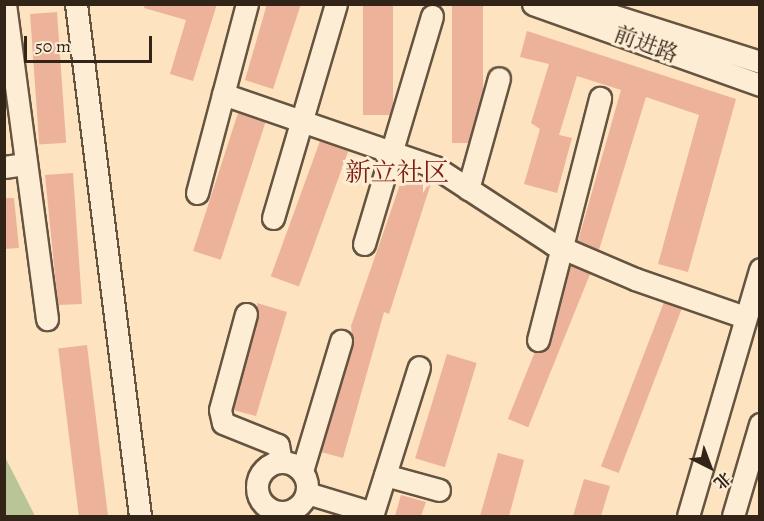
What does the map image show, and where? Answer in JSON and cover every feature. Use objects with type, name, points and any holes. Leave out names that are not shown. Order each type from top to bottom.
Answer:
[{"type":"street","points":[[4,4],[47,320]]},
{"type":"street","points":[[76,4],[140,516]]},
{"type":"street","points":[[197,194],[247,4]]},
{"type":"street","points":[[273,218],[336,4]]},
{"type":"street","name":"前进路","points":[[533,4],[759,85]]},
{"type":"street","name":"前进路","points":[[577,4],[759,62]]},
{"type":"street","points":[[364,244],[432,16]]},
{"type":"street","points":[[468,189],[499,78]]},
{"type":"street","points":[[223,94],[435,167],[562,248],[745,317]]},
{"type":"street","points":[[538,340],[600,98]]},
{"type":"street","points":[[4,167],[26,164]]},
{"type":"street","points":[[688,516],[759,269]]},
{"type":"street","points":[[246,314],[220,410],[223,423],[278,445],[281,462]]},
{"type":"street","points":[[302,471],[281,462],[263,471],[257,489],[266,507],[284,514],[295,509],[307,493],[302,471],[341,341]]},
{"type":"street","points":[[307,493],[372,515],[419,367]]},
{"type":"street","points":[[733,516],[759,424]]},
{"type":"street","points":[[385,475],[439,490]]},
{"type":"green space","points":[[5,457],[35,516],[5,516]]},
{"type":"building","points":[[145,4],[217,4],[193,81],[170,74],[186,20],[144,8]]},
{"type":"building","points":[[267,4],[301,4],[273,89],[245,80]]},
{"type":"building","points":[[363,4],[393,4],[393,115],[363,115]]},
{"type":"building","points":[[452,4],[483,4],[483,143],[452,143]]},
{"type":"building","points":[[57,12],[66,143],[39,145],[30,14]]},
{"type":"building","points":[[527,31],[736,99],[688,272],[658,264],[699,115],[646,97],[599,250],[578,241],[621,90],[577,76],[559,135],[572,138],[557,193],[524,184],[540,129],[531,123],[549,64],[520,57]]},
{"type":"building","points":[[238,113],[266,122],[221,260],[193,251]]},
{"type":"building","points":[[320,141],[348,151],[299,287],[271,276]]},
{"type":"building","points":[[405,170],[432,180],[389,314],[384,312],[343,458],[321,452],[353,345],[351,326]]},
{"type":"building","points":[[73,173],[82,304],[58,305],[45,175]]},
{"type":"building","points":[[4,198],[14,198],[19,248],[4,249]]},
{"type":"building","points":[[570,265],[590,273],[528,427],[508,419]]},
{"type":"building","points":[[664,302],[682,309],[619,473],[601,466]]},
{"type":"building","points":[[257,303],[287,312],[256,416],[233,410],[258,317]]},
{"type":"building","points":[[87,345],[108,516],[79,516],[58,349]]},
{"type":"building","points":[[447,354],[477,363],[445,467],[415,458]]},
{"type":"building","points":[[498,453],[524,460],[509,516],[480,516]]},
{"type":"building","points":[[584,479],[610,486],[601,516],[573,516]]},
{"type":"building","points":[[401,495],[426,502],[421,516],[395,516]]},
{"type":"district","name":"新立社区","points":[[397,173]]}]
